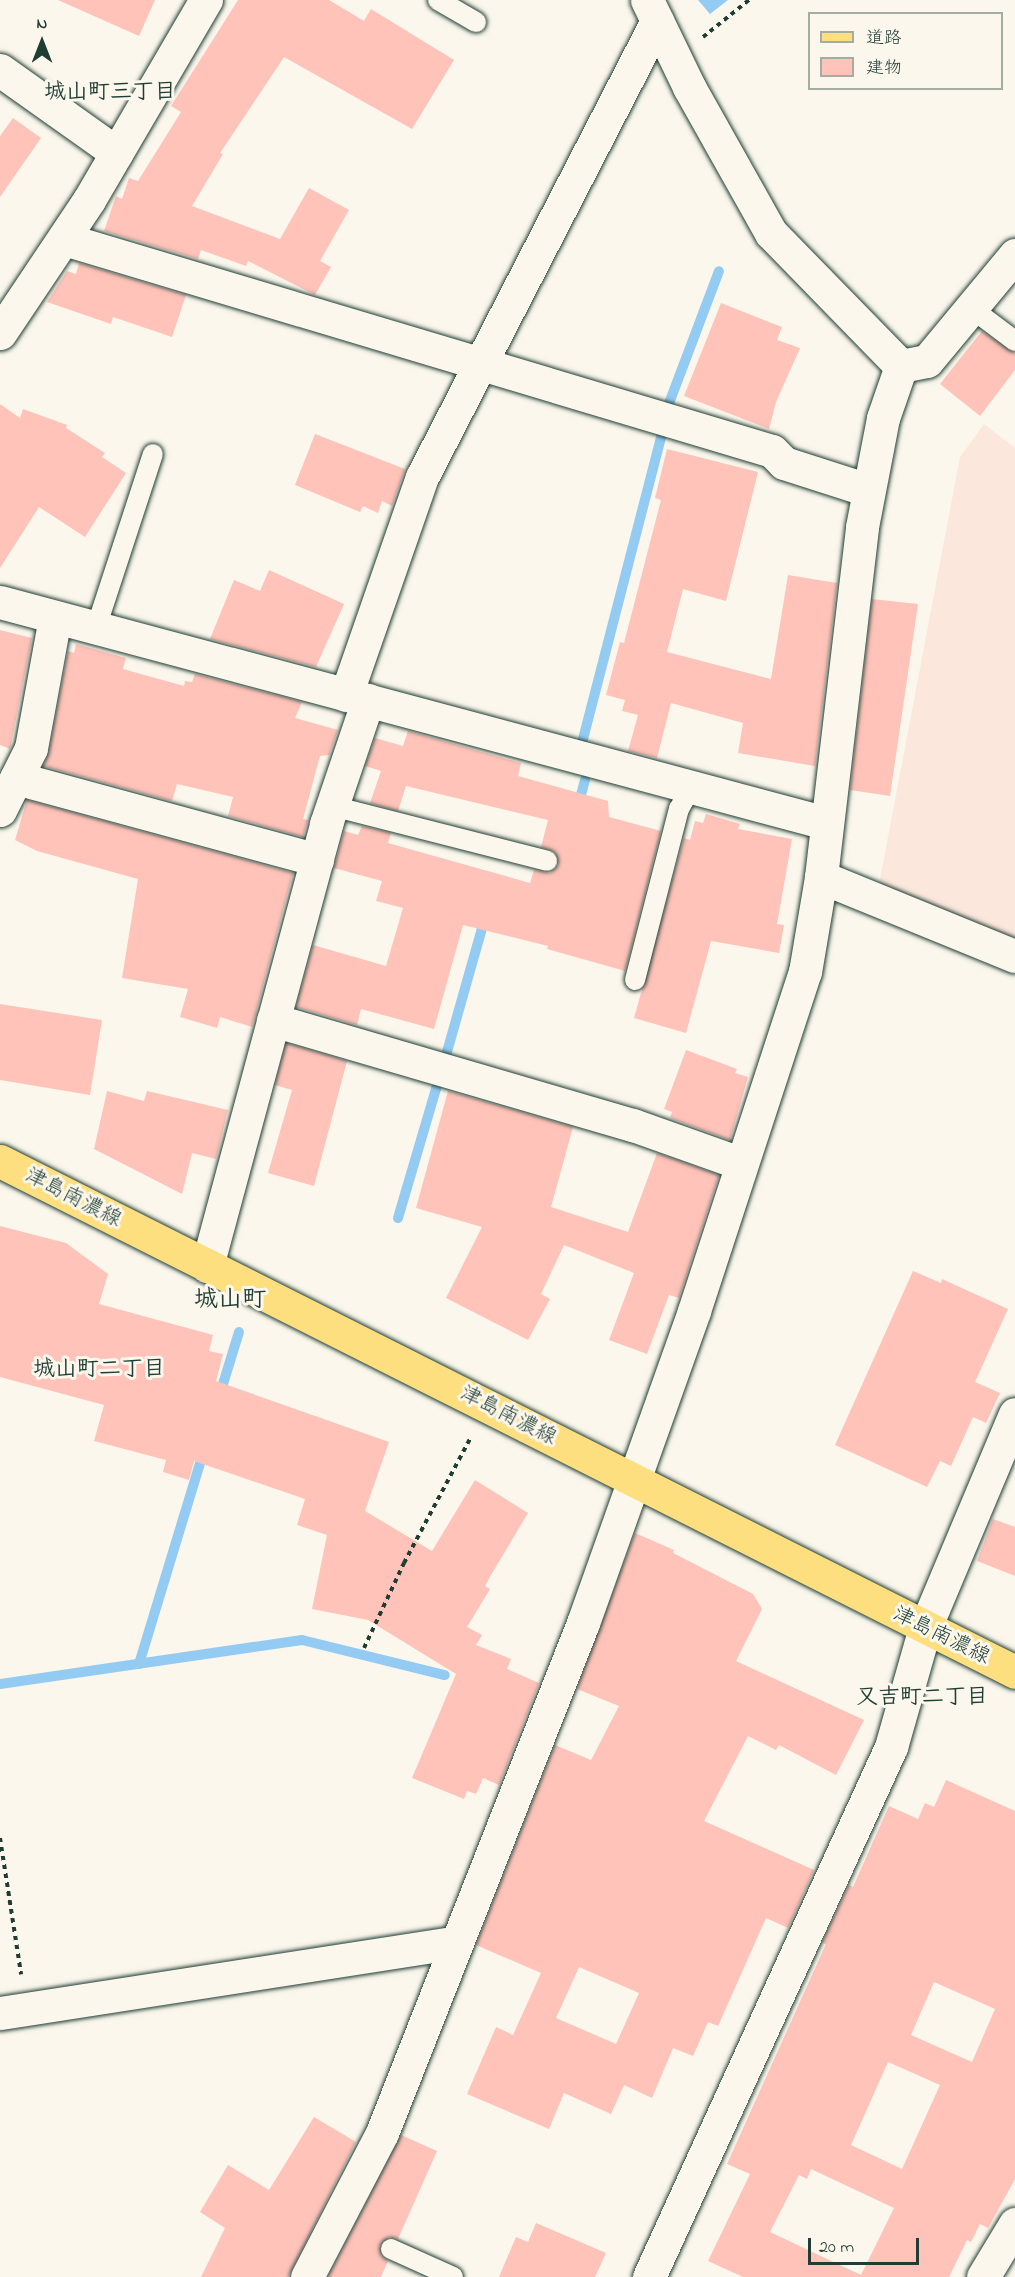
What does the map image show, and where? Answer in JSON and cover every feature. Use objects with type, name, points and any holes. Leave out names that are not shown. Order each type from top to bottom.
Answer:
[{"type":"main road","name":"津島南濃線","points":[[0,1161],[1015,1672]]},
{"type":"street","points":[[0,333],[64,239],[207,0]]},
{"type":"street","points":[[652,10],[675,60],[771,233],[901,366]]},
{"type":"street","points":[[207,1266],[332,806],[357,697],[422,477],[652,10]]},
{"type":"street","points":[[0,70],[117,153]]},
{"type":"street","points":[[64,239],[772,451],[784,463],[868,490]]},
{"type":"street","points":[[901,366],[927,361],[1015,255]]},
{"type":"street","points":[[308,2277],[382,2133],[454,1943],[584,1623],[694,1311],[740,1163],[805,972],[821,877],[868,490],[882,418],[901,366]]},
{"type":"street","points":[[0,602],[826,823]]},
{"type":"street","points":[[0,810],[31,748],[55,616]]},
{"type":"street","points":[[16,778],[317,860]]},
{"type":"street","points":[[821,877],[1015,956]]},
{"type":"street","points":[[273,1020],[633,1125],[740,1163]]},
{"type":"street","points":[[649,2277],[891,1747],[925,1628],[1015,1414]]},
{"type":"street","points":[[13,2011],[454,1943]]},
{"type":"street","points":[[983,2277],[1015,2224]]},
{"type":"lane","points":[[438,0],[476,22]]},
{"type":"lane","points":[[971,308],[1015,341]]},
{"type":"lane","points":[[96,628],[153,454]]},
{"type":"lane","points":[[636,980],[680,808],[691,787]]},
{"type":"lane","points":[[332,806],[547,861]]},
{"type":"lane","points":[[391,2249],[453,2277]]},
{"type":"path","points":[[675,60],[749,0]]},
{"type":"path","points":[[364,1648],[404,1563],[488,1405]]},
{"type":"path","points":[[0,1838],[13,2011]]},
{"type":"shaded area","points":[[984,424],[1015,448],[1015,946],[878,890],[960,457]]},
{"type":"water","points":[[698,0],[728,0],[710,14]]},
{"type":"building","points":[[58,0],[155,0],[139,36]]},
{"type":"building","points":[[238,0],[329,0],[364,21],[371,9],[454,60],[412,129],[284,57],[220,153],[223,154],[192,206],[280,239],[309,188],[349,210],[320,261],[331,267],[315,295],[248,261],[246,266],[201,250],[198,259],[104,231],[116,196],[122,199],[129,178],[138,181],[181,112],[171,106]]},
{"type":"building","points":[[13,118],[41,138],[0,197],[0,136]]},
{"type":"building","points":[[79,263],[186,295],[172,337],[113,317],[111,324],[47,302],[67,271],[76,274]]},
{"type":"building","points":[[721,303],[782,327],[777,340],[800,348],[776,402],[769,429],[684,396]]},
{"type":"building","points":[[982,331],[1015,354],[1015,370],[980,416],[940,384]]},
{"type":"building","points":[[0,404],[20,418],[23,409],[67,425],[66,428],[105,453],[102,457],[126,473],[85,537],[39,507],[0,568]]},
{"type":"building","points":[[315,434],[405,469],[392,506],[382,501],[378,513],[363,506],[360,512],[295,485]]},
{"type":"building","points":[[667,449],[758,472],[726,601],[683,589],[667,652],[771,679],[788,575],[837,583],[815,766],[738,753],[743,723],[671,703],[657,758],[628,751],[638,715],[622,711],[625,700],[606,695],[620,642],[624,643],[661,500],[655,498]]},
{"type":"building","points":[[269,570],[344,604],[316,667],[210,639],[234,580],[260,591]]},
{"type":"building","points":[[872,599],[918,604],[890,796],[850,790]]},
{"type":"building","points":[[0,630],[32,638],[10,749],[0,745]]},
{"type":"building","points":[[76,644],[126,658],[123,669],[184,686],[185,681],[192,682],[195,674],[302,702],[295,718],[338,730],[329,755],[320,756],[303,819],[308,820],[303,837],[228,816],[233,797],[177,784],[172,801],[43,766],[49,751],[68,651],[74,653]]},
{"type":"building","points":[[408,731],[521,763],[518,776],[608,801],[609,817],[661,831],[625,971],[547,949],[548,946],[463,925],[434,1029],[361,1009],[357,1025],[296,1007],[313,945],[386,966],[403,908],[376,901],[382,881],[334,868],[344,831],[358,835],[362,826],[391,833],[388,843],[530,883],[534,870],[550,873],[558,865],[555,852],[541,847],[548,820],[406,786],[398,811],[370,803],[381,771],[365,766],[375,738],[403,746]]},
{"type":"building","points":[[27,800],[293,873],[252,1027],[220,1017],[217,1028],[180,1017],[188,989],[122,978],[138,879],[37,851],[15,840]]},
{"type":"building","points":[[706,814],[740,824],[738,829],[792,839],[777,924],[784,925],[779,953],[711,941],[686,1033],[634,1018],[684,838],[690,840],[695,821],[703,823]]},
{"type":"building","points":[[0,1004],[102,1020],[90,1095],[0,1080]]},
{"type":"building","points":[[286,1043],[347,1061],[314,1186],[268,1173],[292,1090],[275,1085]]},
{"type":"building","points":[[686,1050],[737,1069],[735,1073],[748,1077],[730,1140],[670,1118],[672,1112],[664,1109]]},
{"type":"building","points":[[107,1091],[144,1101],[147,1091],[228,1110],[216,1159],[192,1153],[182,1194],[94,1149]]},
{"type":"building","points":[[448,1091],[573,1127],[551,1207],[628,1232],[657,1153],[719,1175],[679,1298],[669,1295],[647,1354],[609,1340],[634,1273],[564,1245],[541,1294],[550,1299],[528,1340],[446,1298],[482,1227],[416,1208]]},
{"type":"building","points":[[0,1226],[66,1243],[108,1274],[99,1304],[213,1335],[209,1351],[223,1354],[216,1381],[389,1442],[365,1511],[432,1551],[475,1480],[528,1513],[485,1586],[490,1589],[467,1627],[482,1635],[476,1645],[511,1659],[507,1669],[539,1683],[499,1785],[483,1778],[476,1794],[467,1791],[464,1799],[412,1778],[456,1674],[368,1620],[312,1609],[327,1535],[297,1525],[305,1499],[194,1461],[189,1480],[163,1472],[166,1460],[94,1441],[104,1405],[0,1377]]},
{"type":"building","points":[[913,1271],[941,1283],[942,1279],[1008,1309],[975,1382],[1000,1393],[986,1423],[973,1417],[951,1466],[940,1461],[927,1487],[835,1445]]},
{"type":"building","points":[[993,1519],[1015,1527],[1015,1576],[977,1561]]},
{"type":"building","points":[[635,1533],[674,1550],[673,1553],[753,1594],[762,1609],[736,1661],[864,1720],[836,1775],[779,1745],[776,1750],[748,1736],[704,1821],[814,1870],[788,1928],[766,1918],[718,2026],[708,2022],[693,2056],[673,2048],[652,2098],[624,2085],[611,2114],[564,2093],[549,2129],[467,2094],[496,2027],[513,2035],[541,1973],[476,1945],[555,1745],[591,1760],[619,1706],[577,1689]],"holes":[[[579,1967],[639,1993],[616,2044],[556,2018]]]},
{"type":"building","points":[[946,1780],[1015,1811],[1015,2179],[988,2228],[980,2224],[971,2242],[967,2240],[949,2277],[743,2277],[708,2261],[750,2174],[727,2164],[826,1944],[822,1943],[849,1885],[853,1887],[889,1806],[918,1819],[925,1803],[934,1807]],"holes":[[[934,1982],[995,2009],[972,2062],[911,2035]],[[888,2062],[940,2085],[902,2169],[851,2145]],[[811,2169],[894,2208],[861,2275],[770,2232],[799,2175],[807,2179]]]},
{"type":"building","points":[[314,2117],[356,2142],[288,2277],[201,2277],[225,2228],[200,2212],[228,2165],[269,2190]]},
{"type":"building","points":[[401,2135],[437,2151],[398,2239],[389,2237],[380,2245],[381,2255],[388,2261],[381,2277],[328,2277]]},
{"type":"building","points":[[536,2223],[606,2253],[595,2277],[499,2277],[516,2237],[528,2242]]},
{"type":"waterway","points":[[668,406],[719,271]]},
{"type":"waterway","points":[[582,743],[661,437]]},
{"type":"waterway","points":[[578,806],[585,780]]},
{"type":"waterway","points":[[445,1059],[485,918]]},
{"type":"waterway","points":[[398,1218],[439,1079]]},
{"type":"waterway","points":[[219,1397],[239,1332]]},
{"type":"waterway","points":[[139,1664],[204,1450]]},
{"type":"waterway","points":[[0,1684],[302,1640],[445,1675]]},
{"type":"district","name":"城山町三丁目","points":[[110,94]]},
{"type":"district","name":"城山町","points":[[230,1301]]},
{"type":"district","name":"城山町二丁目","points":[[99,1371]]},
{"type":"district","name":"又吉町二丁目","points":[[922,1699]]}]
